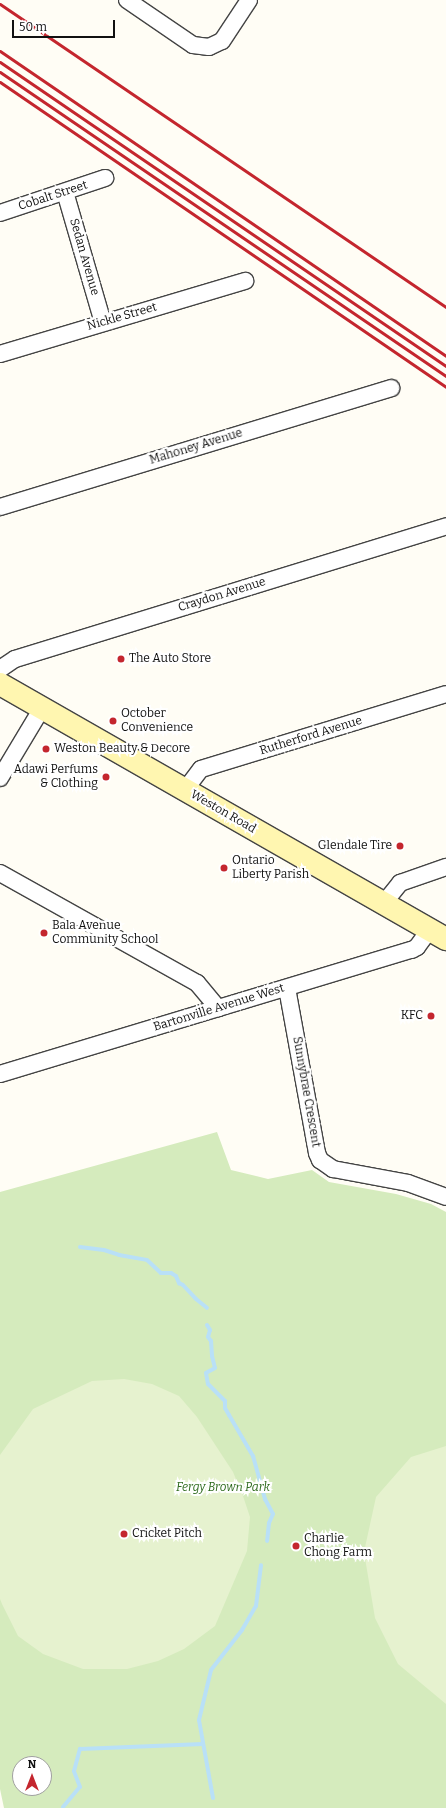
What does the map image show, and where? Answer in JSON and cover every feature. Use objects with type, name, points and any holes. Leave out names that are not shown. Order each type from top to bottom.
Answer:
[{"type":"main road","name":"Weston Road","points":[[0,684],[438,934]]},
{"type":"street","points":[[127,0],[193,45],[209,47],[222,41],[249,0]]},
{"type":"street","name":"Cobalt Street","points":[[0,212],[105,178]]},
{"type":"street","name":"Sedan Avenue","points":[[64,192],[103,323]]},
{"type":"street","name":"Nickle Street","points":[[0,354],[245,281]]},
{"type":"street","name":"Mahoney Avenue","points":[[0,507],[391,388]]},
{"type":"street","name":"Craydon Avenue","points":[[0,669],[15,659],[446,526]]},
{"type":"street","name":"Rutherford Avenue","points":[[185,790],[201,769],[446,694]]},
{"type":"street","points":[[0,778],[42,708]]},
{"type":"street","points":[[384,903],[400,883],[446,867]]},
{"type":"street","points":[[0,873],[198,983],[218,1008]]},
{"type":"street","name":"Bartonville Avenue West","points":[[0,1074],[412,950],[438,934]]},
{"type":"street","name":"Sunnybrae Crescent","points":[[287,988],[317,1153],[320,1160],[333,1169],[408,1183],[446,1197]]},
{"type":"green space","name":"Fergy Brown Park","points":[[217,1132],[231,1170],[268,1179],[312,1170],[329,1182],[396,1194],[431,1204],[446,1212],[446,1808],[4,1808],[0,1789],[0,1192]]},
{"type":"green space","name":"Cricket Pitch","points":[[124,1379],[152,1384],[179,1396],[197,1417],[233,1472],[243,1496],[250,1517],[247,1551],[215,1626],[184,1649],[158,1661],[127,1669],[83,1669],[43,1654],[18,1636],[0,1599],[0,1455],[33,1409],[92,1381]]},
{"type":"green space","points":[[446,1446],[446,1704],[398,1664],[375,1618],[364,1552],[376,1497],[411,1457]]},
{"type":"waterway","points":[[80,1247],[104,1250],[119,1255],[147,1260],[161,1273],[171,1273],[176,1276],[179,1283],[207,1308]]},
{"type":"waterway","points":[[207,1325],[210,1330],[208,1337],[211,1341],[212,1356],[215,1368],[206,1373],[208,1384],[225,1401],[225,1408],[253,1456],[265,1499],[273,1514],[269,1523],[267,1541]]},
{"type":"waterway","points":[[213,1798],[199,1720],[211,1670],[242,1630],[256,1606],[261,1565]]},
{"type":"waterway","points":[[63,1807],[80,1787],[74,1771],[80,1749],[203,1744]]},
{"type":"railway","points":[[0,4],[446,307]]},
{"type":"railway","points":[[0,51],[446,356]]},
{"type":"railway","points":[[0,62],[446,366]]},
{"type":"railway","points":[[0,72],[446,376]]},
{"type":"railway","points":[[0,82],[446,387]]},
{"type":"place","name":"The Auto Store","points":[[121,659]]},
{"type":"place","name":"October Convenience","points":[[113,721]]},
{"type":"place","name":"Weston Beauty & Decore","points":[[46,749]]},
{"type":"place","name":"Adawi Perfums & Clothing","points":[[106,777]]},
{"type":"place","name":"Glendale Tire","points":[[400,846]]},
{"type":"place","name":"Ontario Liberty Parish","points":[[224,868]]},
{"type":"place","name":"Bala Avenue Community School","points":[[44,933]]},
{"type":"place","name":"KFC","points":[[431,1016]]},
{"type":"place","name":"Cricket Pitch","points":[[124,1534]]},
{"type":"place","name":"Charlie Chong Farm","points":[[296,1546]]}]
